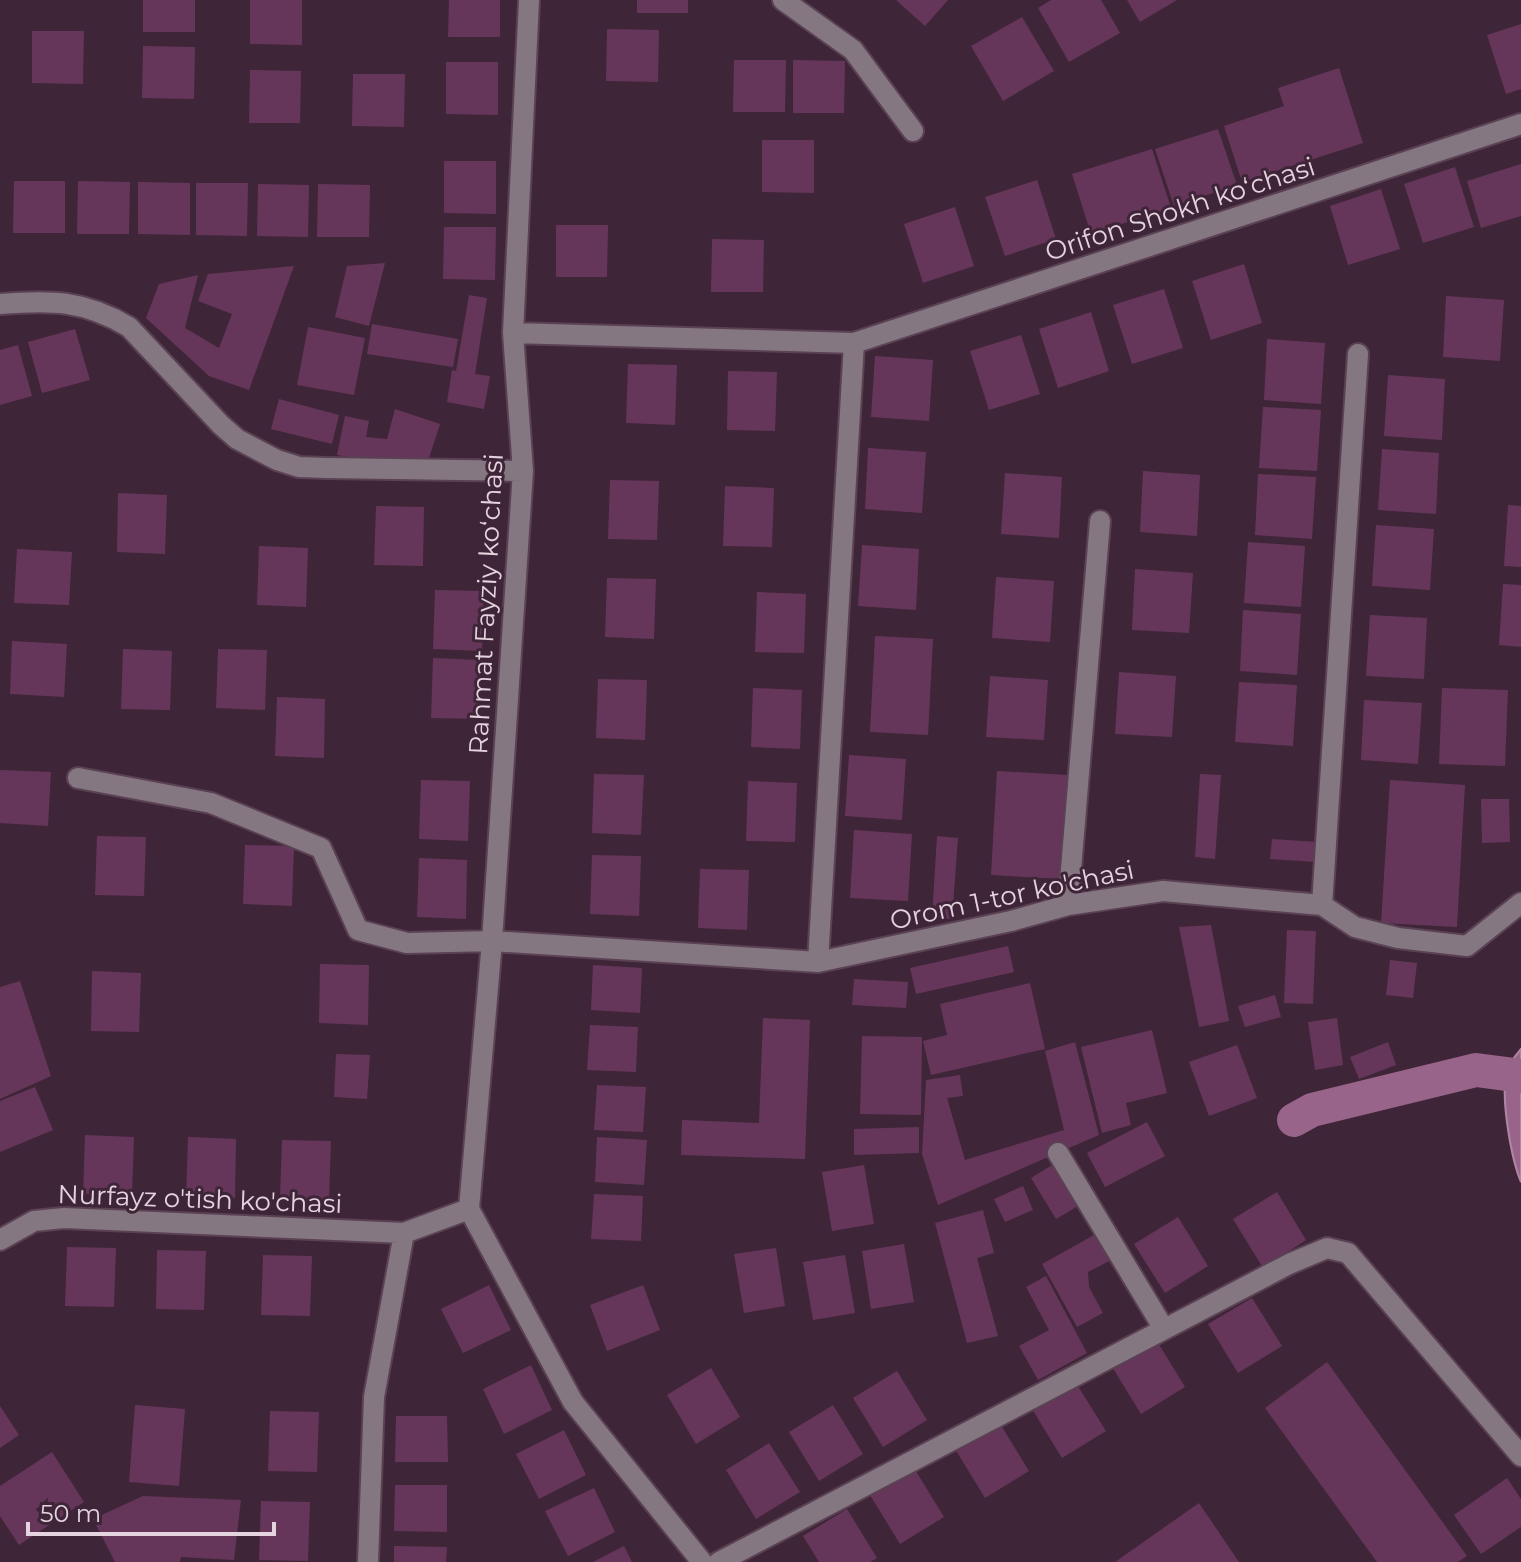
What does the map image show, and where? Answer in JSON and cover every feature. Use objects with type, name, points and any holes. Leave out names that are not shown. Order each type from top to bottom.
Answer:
[{"type":"street","name":"Rahmat Fayziy koʻchasi","points":[[469,1209],[492,941],[523,471],[513,333],[529,0]]},
{"type":"street","points":[[783,0],[853,50],[913,131]]},
{"type":"street","name":"Orifon Shokh koʻchasi","points":[[513,333],[854,343],[1521,124]]},
{"type":"street","points":[[0,304],[62,302],[87,306],[109,315],[129,327],[237,439],[287,464],[326,468],[523,471]]},
{"type":"street","points":[[818,962],[854,343]]},
{"type":"street","points":[[1322,905],[1358,354]]},
{"type":"street","points":[[1068,905],[1100,521]]},
{"type":"street","name":"Orom 1-tor ko'chasi","points":[[78,778],[211,803],[321,848],[358,930],[407,943],[492,941],[818,962],[1011,921],[1068,905],[1163,891],[1322,905],[1355,927],[1398,938],[1467,946],[1521,903]]},
{"type":"street","points":[[1058,1153],[1164,1329]]},
{"type":"street","points":[[469,1209],[573,1402],[702,1562]]},
{"type":"street","name":"Nurfayz o'tish ko'chasi","points":[[0,1240],[34,1221],[64,1218],[404,1233],[469,1209]]},
{"type":"street","points":[[368,1562],[374,1397],[404,1233]]},
{"type":"street","points":[[719,1562],[1289,1264],[1327,1248],[1348,1253],[1521,1456]]},
{"type":"shaded area","points":[[1521,1049],[1521,1182],[1510,1143],[1505,1081],[1511,1062]]},
{"type":"building","points":[[143,0],[195,0],[195,32],[143,32]]},
{"type":"building","points":[[250,0],[302,0],[302,45],[250,44]]},
{"type":"building","points":[[449,0],[500,0],[500,37],[448,37]]},
{"type":"building","points":[[637,0],[688,0],[688,13],[637,13]]},
{"type":"building","points":[[896,0],[948,0],[925,26]]},
{"type":"building","points":[[1051,0],[1101,0],[1120,33],[1069,62],[1038,8]]},
{"type":"building","points":[[1127,0],[1177,0],[1140,22]]},
{"type":"building","points":[[1022,17],[1054,71],[1003,101],[971,46]]},
{"type":"building","points":[[1521,24],[1521,89],[1506,94],[1487,35]]},
{"type":"building","points":[[607,29],[659,30],[658,82],[606,81]]},
{"type":"building","points":[[32,31],[84,31],[83,84],[32,83]]},
{"type":"building","points":[[143,46],[195,47],[194,99],[142,98]]},
{"type":"building","points":[[734,60],[786,60],[785,112],[733,112]]},
{"type":"building","points":[[793,60],[845,61],[844,113],[793,113]]},
{"type":"building","points":[[446,62],[498,62],[498,115],[446,114]]},
{"type":"building","points":[[1339,68],[1363,143],[1242,182],[1224,126],[1284,106],[1278,88]]},
{"type":"building","points":[[250,70],[301,71],[300,123],[249,123]]},
{"type":"building","points":[[353,74],[405,74],[404,127],[352,126]]},
{"type":"building","points":[[1218,129],[1237,185],[1174,206],[1155,149]]},
{"type":"building","points":[[762,140],[814,140],[814,193],[762,192]]},
{"type":"building","points":[[1152,149],[1171,208],[1091,234],[1072,174]]},
{"type":"building","points":[[444,161],[496,161],[496,214],[444,213]]},
{"type":"building","points":[[1521,164],[1521,216],[1481,228],[1467,181]]},
{"type":"building","points":[[1455,167],[1474,227],[1423,243],[1404,184]]},
{"type":"building","points":[[1037,180],[1056,239],[1005,256],[985,197]]},
{"type":"building","points":[[14,181],[65,181],[65,233],[13,233]]},
{"type":"building","points":[[78,181],[130,182],[129,234],[77,234]]},
{"type":"building","points":[[138,182],[190,183],[190,235],[138,234]]},
{"type":"building","points":[[196,183],[248,183],[247,236],[196,235]]},
{"type":"building","points":[[258,184],[309,185],[308,237],[257,236]]},
{"type":"building","points":[[318,184],[370,185],[369,237],[317,237]]},
{"type":"building","points":[[1381,189],[1400,249],[1348,265],[1330,206]]},
{"type":"building","points":[[955,207],[974,266],[923,283],[904,224]]},
{"type":"building","points":[[556,225],[608,225],[607,277],[556,277]]},
{"type":"building","points":[[444,227],[496,227],[495,280],[443,279]]},
{"type":"building","points":[[712,239],[764,240],[763,292],[711,292]]},
{"type":"building","points":[[385,263],[369,326],[335,317],[347,266]]},
{"type":"building","points":[[1244,264],[1262,323],[1211,340],[1192,281]]},
{"type":"building","points":[[294,266],[249,390],[209,376],[146,318],[159,284],[198,275],[185,328],[219,348],[232,314],[198,301],[208,274]]},
{"type":"building","points":[[1164,289],[1183,348],[1132,364],[1113,305]]},
{"type":"building","points":[[469,295],[487,298],[475,374],[490,376],[484,409],[447,402],[452,370],[456,371]]},
{"type":"building","points":[[1446,296],[1504,300],[1500,361],[1443,357]]},
{"type":"building","points":[[1091,312],[1109,371],[1058,388],[1039,329]]},
{"type":"building","points":[[372,324],[458,339],[453,367],[367,354]]},
{"type":"building","points":[[308,327],[365,338],[354,395],[297,385]]},
{"type":"building","points":[[75,329],[90,380],[42,393],[28,342]]},
{"type":"building","points":[[1021,335],[1040,394],[989,410],[970,351]]},
{"type":"building","points":[[1267,339],[1325,343],[1321,404],[1264,400]]},
{"type":"building","points":[[18,345],[32,396],[0,405],[0,350]]},
{"type":"building","points":[[875,356],[933,360],[929,421],[871,417]]},
{"type":"building","points":[[628,364],[677,365],[675,425],[626,423]]},
{"type":"building","points":[[728,371],[777,372],[775,431],[727,430]]},
{"type":"building","points":[[1388,375],[1445,379],[1442,440],[1384,436]]},
{"type":"building","points":[[279,399],[339,415],[332,444],[271,429]]},
{"type":"building","points":[[1263,407],[1321,410],[1317,471],[1259,468]]},
{"type":"building","points":[[395,409],[440,424],[428,461],[379,462],[337,455],[345,416],[369,421],[366,437],[387,439]]},
{"type":"building","points":[[868,448],[926,452],[922,513],[865,509]]},
{"type":"building","points":[[1382,449],[1439,453],[1436,514],[1378,510]]},
{"type":"building","points":[[1143,471],[1200,475],[1197,536],[1140,532]]},
{"type":"building","points":[[1005,473],[1062,477],[1059,538],[1001,534]]},
{"type":"building","points":[[1258,474],[1316,477],[1312,539],[1255,535]]},
{"type":"building","points":[[610,480],[659,481],[657,540],[608,539]]},
{"type":"building","points":[[725,486],[774,488],[772,547],[723,546]]},
{"type":"building","points":[[118,493],[167,495],[165,554],[117,552]]},
{"type":"building","points":[[1508,505],[1521,506],[1521,567],[1504,566]]},
{"type":"building","points":[[376,506],[424,507],[423,566],[374,565]]},
{"type":"building","points":[[1376,525],[1434,529],[1430,590],[1372,586]]},
{"type":"building","points":[[1248,542],[1305,546],[1301,607],[1244,603]]},
{"type":"building","points":[[862,545],[919,549],[916,610],[858,606]]},
{"type":"building","points":[[259,546],[308,548],[306,607],[257,605]]},
{"type":"building","points":[[17,549],[72,552],[69,605],[14,603]]},
{"type":"building","points":[[1135,569],[1193,573],[1189,633],[1132,630]]},
{"type":"building","points":[[996,577],[1054,581],[1050,642],[992,638]]},
{"type":"building","points":[[607,578],[656,579],[654,639],[605,637]]},
{"type":"building","points":[[1503,584],[1521,585],[1521,647],[1499,645]]},
{"type":"building","points":[[435,590],[484,591],[482,651],[433,649]]},
{"type":"building","points":[[757,592],[806,594],[804,653],[755,652]]},
{"type":"building","points":[[1243,610],[1301,614],[1297,675],[1240,671]]},
{"type":"building","points":[[1370,615],[1427,618],[1424,679],[1366,676]]},
{"type":"building","points":[[875,636],[933,639],[928,735],[870,732]]},
{"type":"building","points":[[12,641],[67,644],[64,697],[10,694]]},
{"type":"building","points":[[123,649],[172,651],[170,710],[121,709]]},
{"type":"building","points":[[218,649],[267,650],[265,710],[216,708]]},
{"type":"building","points":[[433,658],[481,660],[480,719],[431,718]]},
{"type":"building","points":[[1119,672],[1176,676],[1172,737],[1115,734]]},
{"type":"building","points":[[990,676],[1048,680],[1044,740],[986,737]]},
{"type":"building","points":[[598,679],[647,680],[645,740],[596,738]]},
{"type":"building","points":[[1239,682],[1297,685],[1293,746],[1235,742]]},
{"type":"building","points":[[753,688],[802,690],[800,749],[751,747]]},
{"type":"building","points":[[1442,688],[1508,690],[1505,766],[1439,764]]},
{"type":"building","points":[[277,697],[325,699],[324,758],[275,756]]},
{"type":"building","points":[[1364,700],[1422,703],[1418,764],[1361,760]]},
{"type":"building","points":[[849,755],[906,759],[902,820],[845,816]]},
{"type":"building","points":[[0,770],[51,772],[48,826],[0,823]]},
{"type":"building","points":[[997,771],[1068,775],[1062,879],[991,875]]},
{"type":"building","points":[[594,774],[644,775],[641,835],[592,833]]},
{"type":"building","points":[[1200,774],[1221,775],[1215,859],[1195,857]]},
{"type":"building","points":[[421,780],[470,781],[468,841],[419,839]]},
{"type":"building","points":[[1390,780],[1465,785],[1457,927],[1381,923]]},
{"type":"building","points":[[748,781],[797,783],[795,842],[746,841]]},
{"type":"building","points":[[1481,799],[1509,799],[1510,842],[1482,843]]},
{"type":"building","points":[[854,830],[912,834],[908,901],[850,898]]},
{"type":"building","points":[[97,836],[146,837],[144,896],[95,895]]},
{"type":"building","points":[[937,836],[958,838],[952,919],[932,918]]},
{"type":"building","points":[[1272,839],[1318,842],[1316,862],[1270,859]]},
{"type":"building","points":[[245,845],[294,846],[292,906],[243,904]]},
{"type":"building","points":[[592,855],[641,856],[639,916],[590,914]]},
{"type":"building","points":[[419,858],[467,860],[466,919],[417,917]]},
{"type":"building","points":[[700,869],[749,870],[747,930],[698,928]]},
{"type":"building","points":[[1211,925],[1229,1021],[1199,1027],[1179,927]]},
{"type":"building","points":[[1287,930],[1316,931],[1313,1004],[1284,1003]]},
{"type":"building","points":[[1008,946],[1014,972],[916,994],[910,968]]},
{"type":"building","points":[[1390,960],[1417,963],[1413,998],[1386,995]]},
{"type":"building","points":[[320,964],[369,965],[368,1025],[319,1023]]},
{"type":"building","points":[[593,965],[642,968],[640,1013],[591,1010]]},
{"type":"building","points":[[92,971],[141,973],[139,1032],[91,1031]]},
{"type":"building","points":[[854,979],[908,982],[906,1008],[852,1005]]},
{"type":"building","points":[[20,981],[51,1076],[0,1099],[0,987]]},
{"type":"building","points":[[1030,983],[1045,1049],[931,1075],[923,1041],[947,1035],[940,1004]]},
{"type":"building","points":[[1275,995],[1281,1017],[1245,1027],[1238,1006]]},
{"type":"building","points":[[763,1018],[810,1020],[805,1159],[681,1155],[682,1120],[759,1123]]},
{"type":"building","points":[[1337,1018],[1343,1065],[1315,1070],[1308,1022]]},
{"type":"building","points":[[590,1025],[638,1027],[636,1072],[587,1070]]},
{"type":"building","points":[[1152,1030],[1167,1093],[1126,1103],[1131,1125],[1102,1133],[1081,1047]]},
{"type":"building","points":[[862,1036],[922,1037],[921,1115],[860,1114]]},
{"type":"building","points":[[1075,1042],[1099,1135],[938,1205],[922,1154],[926,1080],[960,1075],[963,1096],[947,1098],[965,1160],[1064,1130],[1045,1051]]},
{"type":"building","points":[[1388,1042],[1396,1065],[1359,1079],[1350,1057]]},
{"type":"building","points":[[1237,1045],[1257,1098],[1209,1116],[1189,1062]]},
{"type":"building","points":[[336,1054],[370,1055],[367,1099],[334,1097]]},
{"type":"building","points":[[597,1085],[646,1087],[643,1132],[594,1130]]},
{"type":"building","points":[[35,1087],[53,1130],[0,1152],[0,1101]]},
{"type":"building","points":[[1147,1122],[1165,1156],[1105,1187],[1087,1153]]},
{"type":"building","points":[[919,1127],[919,1153],[854,1155],[854,1129]]},
{"type":"building","points":[[85,1135],[134,1137],[132,1196],[83,1194]]},
{"type":"building","points":[[188,1137],[236,1139],[235,1198],[186,1196]]},
{"type":"building","points":[[597,1137],[647,1140],[644,1185],[595,1182]]},
{"type":"building","points":[[282,1140],[331,1141],[329,1201],[280,1199]]},
{"type":"building","points":[[1057,1162],[1083,1203],[1056,1219],[1031,1178]]},
{"type":"building","points":[[864,1165],[874,1224],[832,1231],[822,1172]]},
{"type":"building","points":[[1023,1186],[1033,1210],[1005,1222],[994,1199]]},
{"type":"building","points":[[1277,1192],[1306,1240],[1263,1268],[1233,1219]]},
{"type":"building","points":[[594,1194],[643,1196],[641,1241],[591,1239]]},
{"type":"building","points":[[983,1210],[994,1253],[977,1258],[998,1336],[967,1343],[935,1223]]},
{"type":"building","points":[[1178,1217],[1208,1266],[1165,1293],[1134,1244]]},
{"type":"building","points":[[1103,1230],[1117,1257],[1088,1272],[1089,1287],[1103,1313],[1077,1327],[1042,1264]]},
{"type":"building","points":[[904,1244],[914,1302],[871,1309],[862,1251]]},
{"type":"building","points":[[67,1247],[116,1248],[114,1307],[65,1306]]},
{"type":"building","points":[[776,1248],[785,1306],[744,1313],[734,1254]]},
{"type":"building","points":[[157,1250],[206,1251],[204,1310],[156,1309]]},
{"type":"building","points":[[263,1255],[312,1256],[310,1316],[261,1315]]},
{"type":"building","points":[[845,1255],[855,1313],[813,1320],[803,1262]]},
{"type":"building","points":[[1046,1276],[1087,1353],[1038,1380],[1019,1346],[1049,1330],[1026,1287]]},
{"type":"building","points":[[489,1285],[511,1330],[463,1353],[441,1309]]},
{"type":"building","points":[[643,1285],[660,1330],[607,1351],[590,1305]]},
{"type":"building","points":[[1252,1298],[1282,1346],[1238,1373],[1208,1324]]},
{"type":"building","points":[[1155,1338],[1185,1387],[1141,1414],[1111,1365]]},
{"type":"building","points":[[1327,1362],[1467,1556],[1458,1562],[1377,1562],[1265,1408]]},
{"type":"building","points":[[531,1365],[552,1410],[504,1434],[483,1389]]},
{"type":"building","points":[[711,1368],[740,1417],[696,1444],[667,1395]]},
{"type":"building","points":[[897,1371],[927,1420],[883,1447],[853,1398]]},
{"type":"building","points":[[1076,1383],[1106,1431],[1062,1458],[1032,1409]]},
{"type":"building","points":[[135,1405],[185,1409],[179,1486],[129,1482]]},
{"type":"building","points":[[833,1405],[863,1454],[819,1481],[789,1432]]},
{"type":"building","points":[[0,1406],[19,1435],[0,1448]]},
{"type":"building","points":[[270,1411],[319,1412],[317,1472],[268,1471]]},
{"type":"building","points":[[396,1416],[447,1416],[448,1462],[395,1462]]},
{"type":"building","points":[[999,1422],[1029,1471],[985,1498],[955,1449]]},
{"type":"building","points":[[564,1430],[586,1475],[539,1499],[516,1454]]},
{"type":"building","points":[[769,1443],[800,1492],[756,1519],[726,1470]]},
{"type":"building","points":[[52,1452],[84,1502],[19,1545],[0,1516],[0,1486]]},
{"type":"building","points":[[914,1468],[944,1517],[900,1544],[870,1495]]},
{"type":"building","points":[[1507,1478],[1521,1499],[1521,1527],[1481,1554],[1454,1515]]},
{"type":"building","points":[[395,1485],[447,1485],[447,1532],[394,1531]]},
{"type":"building","points":[[594,1488],[615,1532],[568,1556],[545,1511]]},
{"type":"building","points":[[143,1496],[241,1500],[234,1560],[181,1557],[180,1562],[115,1562],[93,1519]]},
{"type":"building","points":[[261,1501],[310,1502],[308,1561],[259,1560]]},
{"type":"building","points":[[1199,1503],[1239,1562],[1115,1562]]},
{"type":"building","points":[[847,1509],[877,1558],[870,1562],[819,1562],[803,1536]]},
{"type":"building","points":[[394,1546],[447,1547],[446,1562],[394,1562]]},
{"type":"building","points":[[624,1546],[632,1562],[593,1562]]},
{"type":"waterway","points":[[1294,1120],[1312,1110],[1476,1070],[1521,1076]]}]
